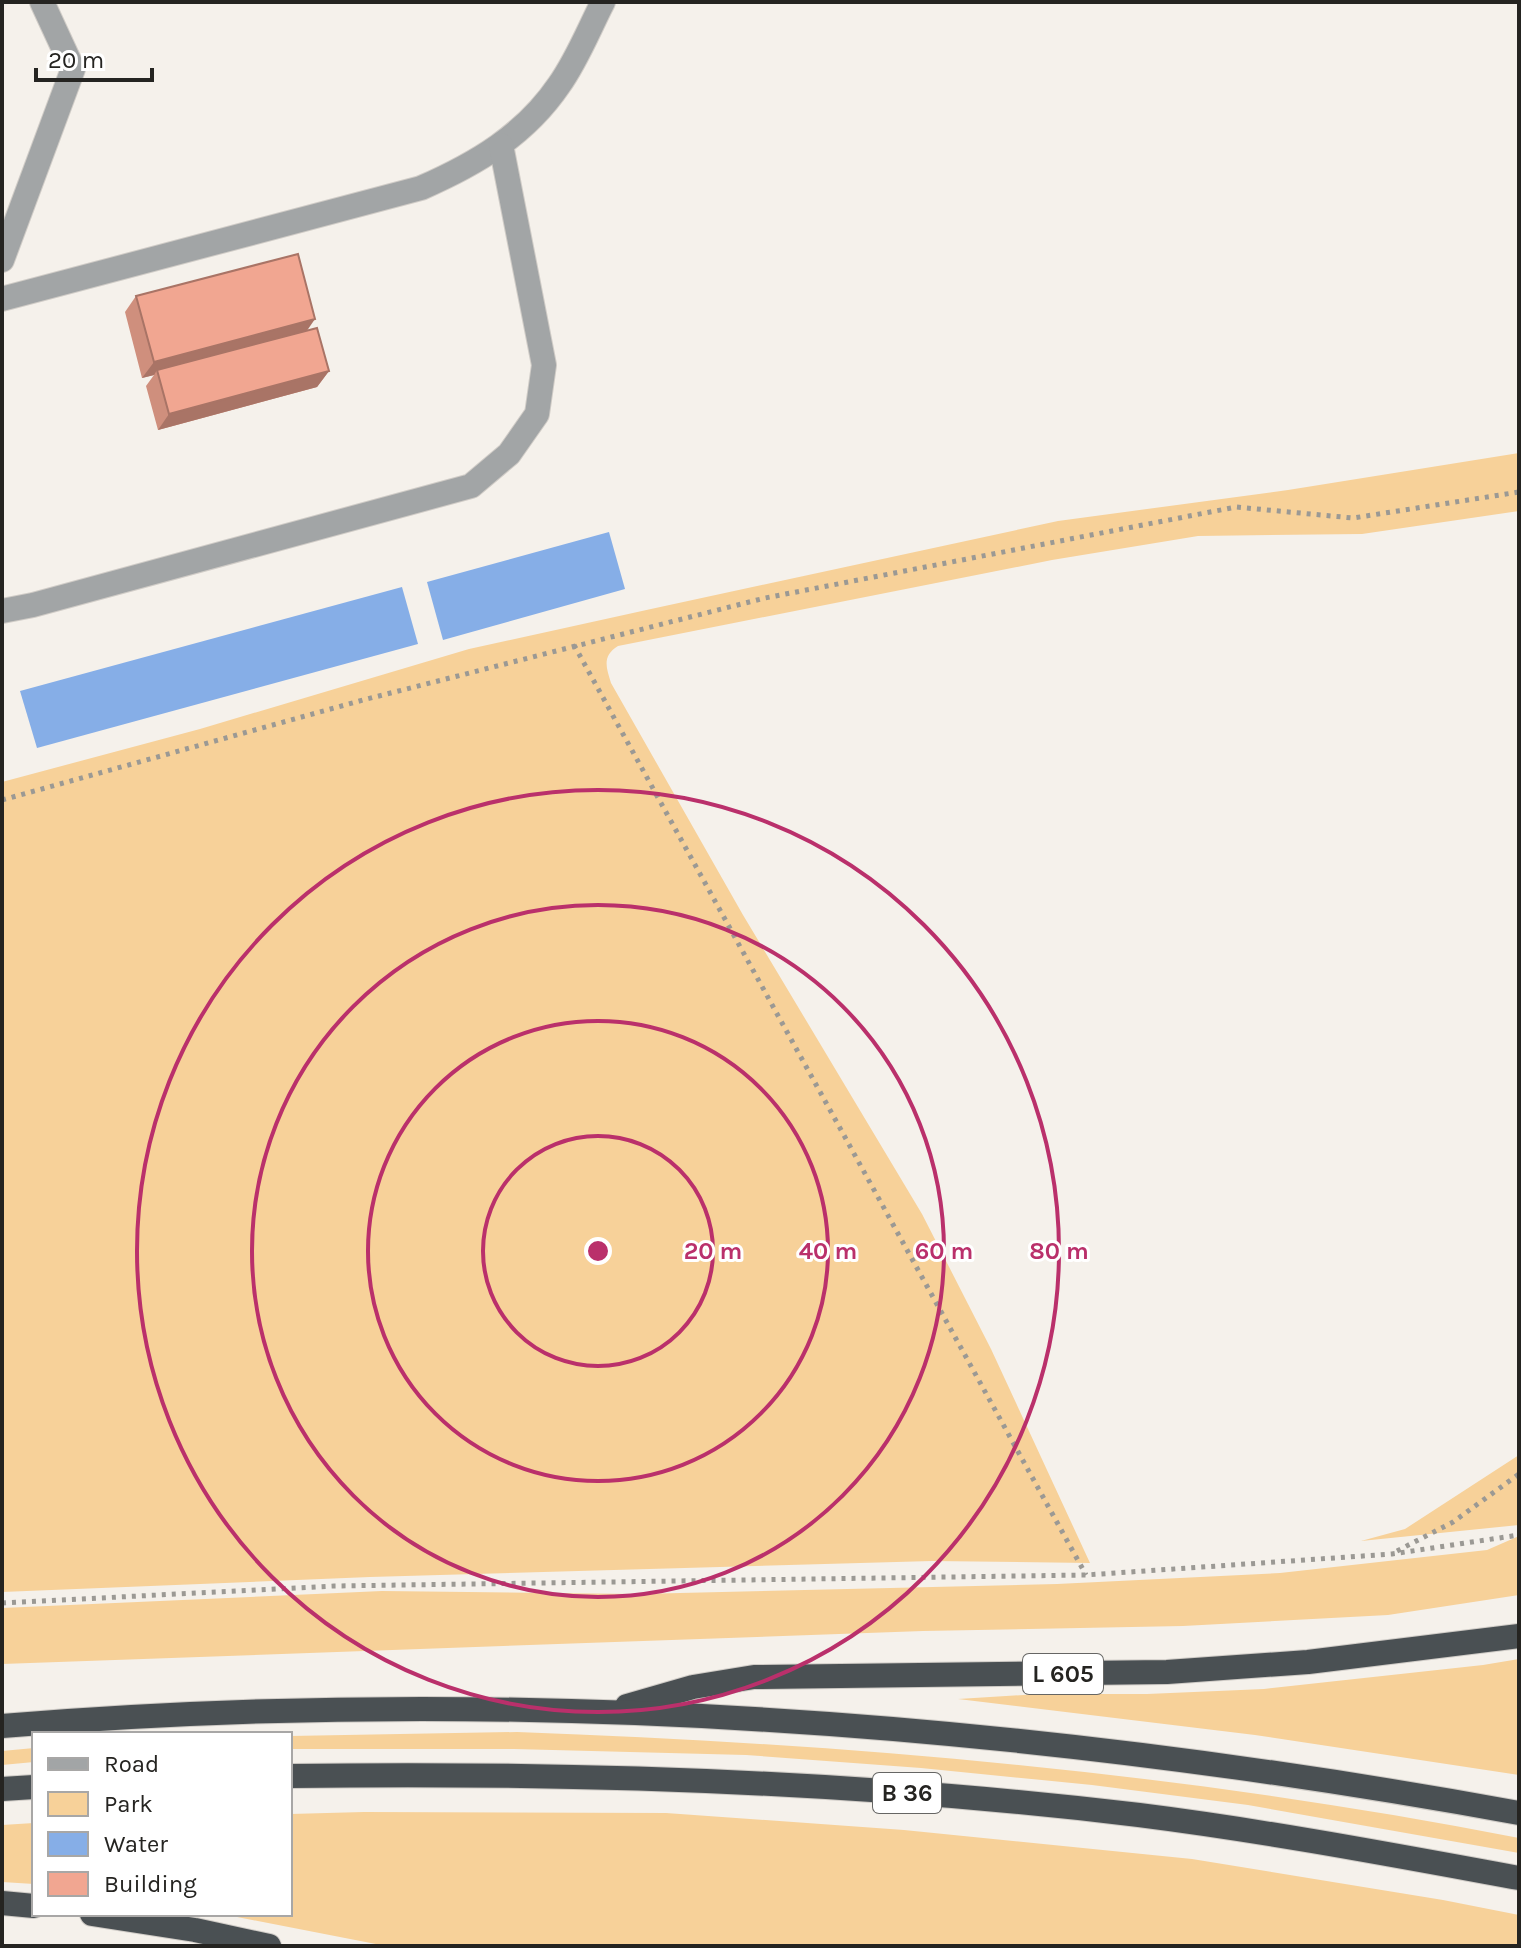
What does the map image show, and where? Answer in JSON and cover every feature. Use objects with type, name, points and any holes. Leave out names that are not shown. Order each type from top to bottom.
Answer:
[{"type":"highway","name":"L 605","points":[[610,1711],[693,1687],[754,1677],[1167,1672],[1308,1662],[1519,1636]]},
{"type":"highway","points":[[2,1726],[270,1711],[610,1711],[1016,1739],[1172,1757],[1395,1790],[1519,1813]]},
{"type":"highway","name":"B 36","points":[[292,1776],[552,1775],[757,1782],[989,1800],[1141,1816],[1519,1878]]},
{"type":"highway","points":[[2,1789],[32,1787]]},
{"type":"highway","points":[[2,1903],[32,1906]]},
{"type":"highway","points":[[105,1916],[195,1930],[269,1946]]},
{"type":"highway","points":[[195,1930],[228,1946]]},
{"type":"lane","points":[[2,260],[73,69],[42,2]]},
{"type":"lane","points":[[2,299],[421,188],[466,168],[529,122],[560,84],[603,2]]},
{"type":"lane","points":[[2,611],[471,486],[509,454],[537,414],[544,365],[501,145]]},
{"type":"path","points":[[2,800],[363,700],[765,598],[1236,507],[1353,518],[1519,492]]},
{"type":"path","points":[[574,645],[1086,1575]]},
{"type":"path","points":[[1392,1554],[1453,1522],[1519,1474]]},
{"type":"path","points":[[2,1603],[334,1586],[1086,1575],[1392,1554],[1519,1535]]},
{"type":"green space","points":[[1519,453],[1519,511],[1362,534],[1198,536],[1052,560],[618,646],[607,658],[611,683],[743,915],[922,1214],[991,1349],[1090,1563],[932,1561],[370,1577],[2,1592],[2,782],[200,729],[469,649],[651,609],[1058,521],[1288,490]]},
{"type":"green space","points":[[1519,1455],[1519,1525],[1361,1541],[1405,1529]]},
{"type":"green space","points":[[1519,1536],[1519,1595],[1388,1615],[1183,1626],[923,1631],[2,1664],[2,1608],[382,1591],[638,1594],[1057,1584],[1280,1573],[1487,1550]]},
{"type":"green space","points":[[1519,1659],[1519,1775],[1255,1735],[958,1699],[1264,1689]]},
{"type":"green space","points":[[517,1732],[643,1737],[1020,1765],[1145,1779],[1395,1815],[1519,1838],[1519,1853],[1248,1805],[921,1768],[746,1755],[514,1749],[292,1749],[292,1736]]},
{"type":"green space","points":[[32,1748],[32,1762],[2,1765],[2,1751]]},
{"type":"green space","points":[[666,1813],[904,1830],[1192,1859],[1519,1915],[1519,1946],[386,1946],[232,1916],[292,1916],[292,1814]]},
{"type":"green space","points":[[32,1823],[32,1884],[2,1882],[2,1825]]},
{"type":"water","points":[[609,532],[625,589],[443,640],[427,582]]},
{"type":"water","points":[[402,587],[418,644],[37,748],[20,691]]},
{"type":"building","points":[[298,254],[315,319],[154,362],[136,296]]},
{"type":"building","points":[[317,328],[329,371],[169,414],[157,370]]}]
